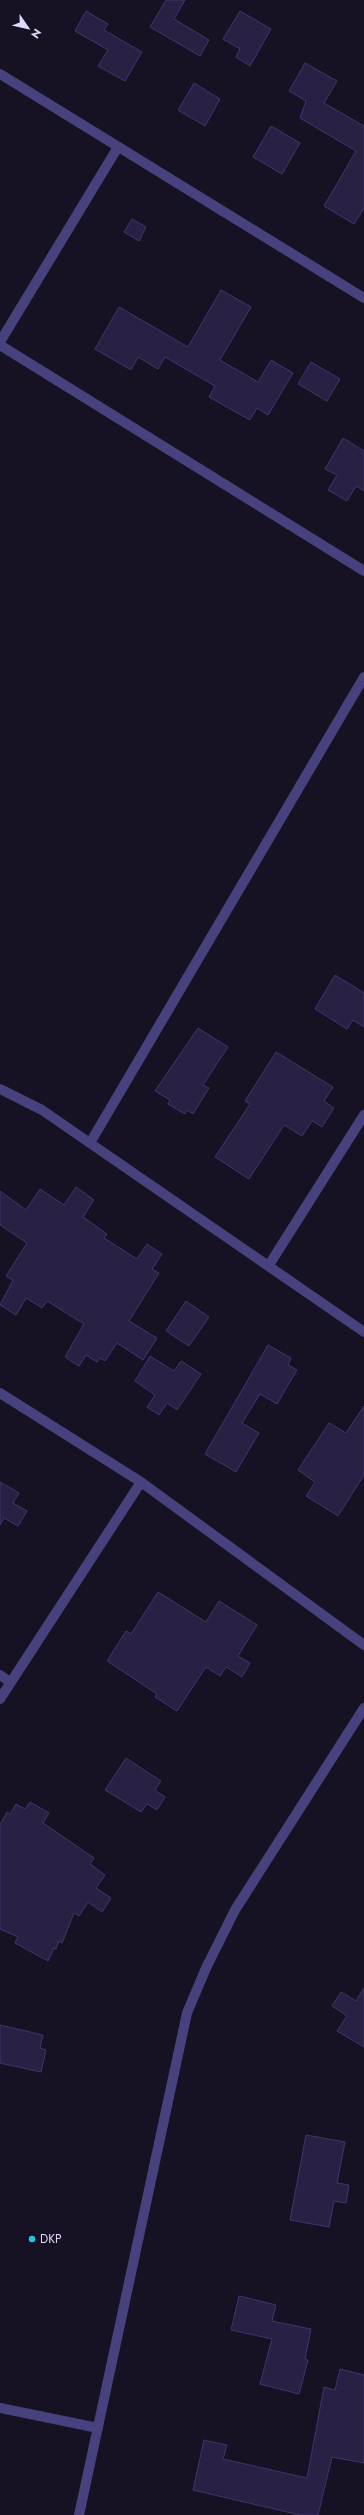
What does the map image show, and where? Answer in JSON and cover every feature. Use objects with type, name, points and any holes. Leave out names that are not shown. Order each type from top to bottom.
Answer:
[{"type":"street","points":[[0,74],[364,298]]},
{"type":"street","points":[[118,147],[0,344],[364,571]]},
{"type":"street","points":[[90,1143],[364,677]]},
{"type":"street","points":[[0,1089],[42,1110],[269,1265],[364,1332]]},
{"type":"street","points":[[269,1265],[364,1115]]},
{"type":"street","points":[[0,1393],[141,1482],[364,1645]]},
{"type":"street","points":[[0,1699],[141,1482]]},
{"type":"street","points":[[0,1675],[10,1682]]},
{"type":"street","points":[[79,2515],[187,2013],[206,1968],[235,1910],[364,1708]]},
{"type":"street","points":[[0,2408],[98,2428]]},
{"type":"building","points":[[166,0],[185,0],[174,19],[209,40],[200,56],[150,27]]},
{"type":"building","points":[[86,11],[108,24],[104,30],[142,52],[125,81],[98,66],[108,50],[75,31]]},
{"type":"building","points":[[240,11],[271,29],[250,66],[236,57],[240,49],[223,39]]},
{"type":"building","points":[[305,63],[337,81],[324,103],[364,126],[364,208],[354,224],[324,206],[356,151],[300,118],[306,101],[289,91]]},
{"type":"building","points":[[194,83],[220,99],[205,126],[178,110]]},
{"type":"building","points":[[271,126],[300,143],[282,174],[253,157]]},
{"type":"building","points":[[132,219],[146,227],[139,241],[124,232]]},
{"type":"building","points":[[221,290],[251,307],[220,360],[258,382],[271,360],[293,373],[268,415],[257,408],[250,420],[209,397],[215,386],[165,357],[158,369],[138,357],[131,370],[95,349],[119,307],[188,347]]},
{"type":"building","points":[[311,362],[340,379],[327,401],[298,384]]},
{"type":"building","points":[[343,438],[364,451],[364,491],[356,486],[347,501],[328,490],[337,475],[325,469]]},
{"type":"building","points":[[335,975],[364,993],[364,1027],[353,1020],[347,1029],[315,1009]]},
{"type":"building","points":[[198,1028],[228,1047],[203,1085],[209,1088],[193,1114],[187,1110],[185,1114],[168,1104],[170,1100],[155,1091]]},
{"type":"building","points":[[276,1052],[333,1087],[324,1101],[334,1108],[322,1127],[312,1121],[302,1136],[284,1125],[249,1179],[215,1157],[250,1104],[245,1101]]},
{"type":"building","points":[[76,1187],[94,1200],[83,1217],[107,1234],[104,1238],[137,1259],[147,1244],[162,1254],[152,1269],[159,1273],[129,1321],[157,1338],[143,1360],[117,1343],[105,1361],[100,1358],[97,1362],[86,1355],[79,1366],[65,1357],[84,1324],[47,1301],[42,1308],[26,1298],[16,1315],[0,1305],[13,1280],[6,1276],[27,1243],[0,1225],[0,1191],[26,1210],[40,1189],[64,1205]]},
{"type":"building","points":[[186,1301],[209,1317],[189,1346],[166,1331]]},
{"type":"building","points":[[268,1345],[291,1358],[288,1365],[297,1370],[277,1404],[260,1394],[242,1423],[259,1433],[236,1472],[205,1454]]},
{"type":"building","points":[[150,1356],[174,1371],[181,1361],[201,1374],[177,1410],[167,1403],[159,1415],[147,1407],[155,1395],[135,1381]]},
{"type":"building","points":[[364,1406],[364,1475],[338,1516],[306,1496],[315,1482],[298,1470],[329,1423],[346,1433]]},
{"type":"building","points":[[0,1482],[19,1493],[13,1503],[27,1511],[18,1526],[4,1518],[0,1525]]},
{"type":"building","points":[[158,1592],[206,1622],[219,1601],[257,1625],[238,1656],[250,1663],[242,1677],[226,1667],[220,1676],[206,1667],[177,1711],[155,1697],[157,1694],[107,1661],[126,1631],[131,1634]]},
{"type":"building","points":[[126,1758],[161,1781],[155,1790],[165,1797],[157,1810],[147,1804],[141,1812],[105,1790]]},
{"type":"building","points":[[30,1802],[49,1813],[43,1823],[94,1858],[90,1864],[105,1875],[96,1888],[111,1898],[102,1912],[88,1902],[79,1916],[74,1913],[62,1943],[59,1941],[56,1949],[54,1948],[48,1961],[15,1943],[18,1937],[0,1929],[0,1825],[7,1812],[10,1814],[16,1804],[25,1809]]},
{"type":"building","points":[[364,1988],[364,2047],[337,2031],[347,2016],[332,2006],[341,1992],[356,2001]]},
{"type":"building","points":[[0,2025],[43,2035],[40,2048],[46,2050],[41,2072],[0,2063]]},
{"type":"building","points":[[306,2135],[345,2142],[337,2183],[349,2185],[346,2203],[334,2201],[329,2227],[290,2220]]},
{"type":"building","points":[[239,2296],[276,2305],[272,2321],[311,2329],[305,2359],[308,2360],[299,2394],[260,2384],[272,2339],[231,2330]]},
{"type":"building","points":[[340,2369],[364,2375],[364,2463],[332,2457],[318,2515],[300,2515],[193,2490],[204,2440],[227,2445],[223,2459],[307,2478],[324,2387],[335,2390]]},
{"type":"place","name":"DKP","points":[[32,2239]]}]
